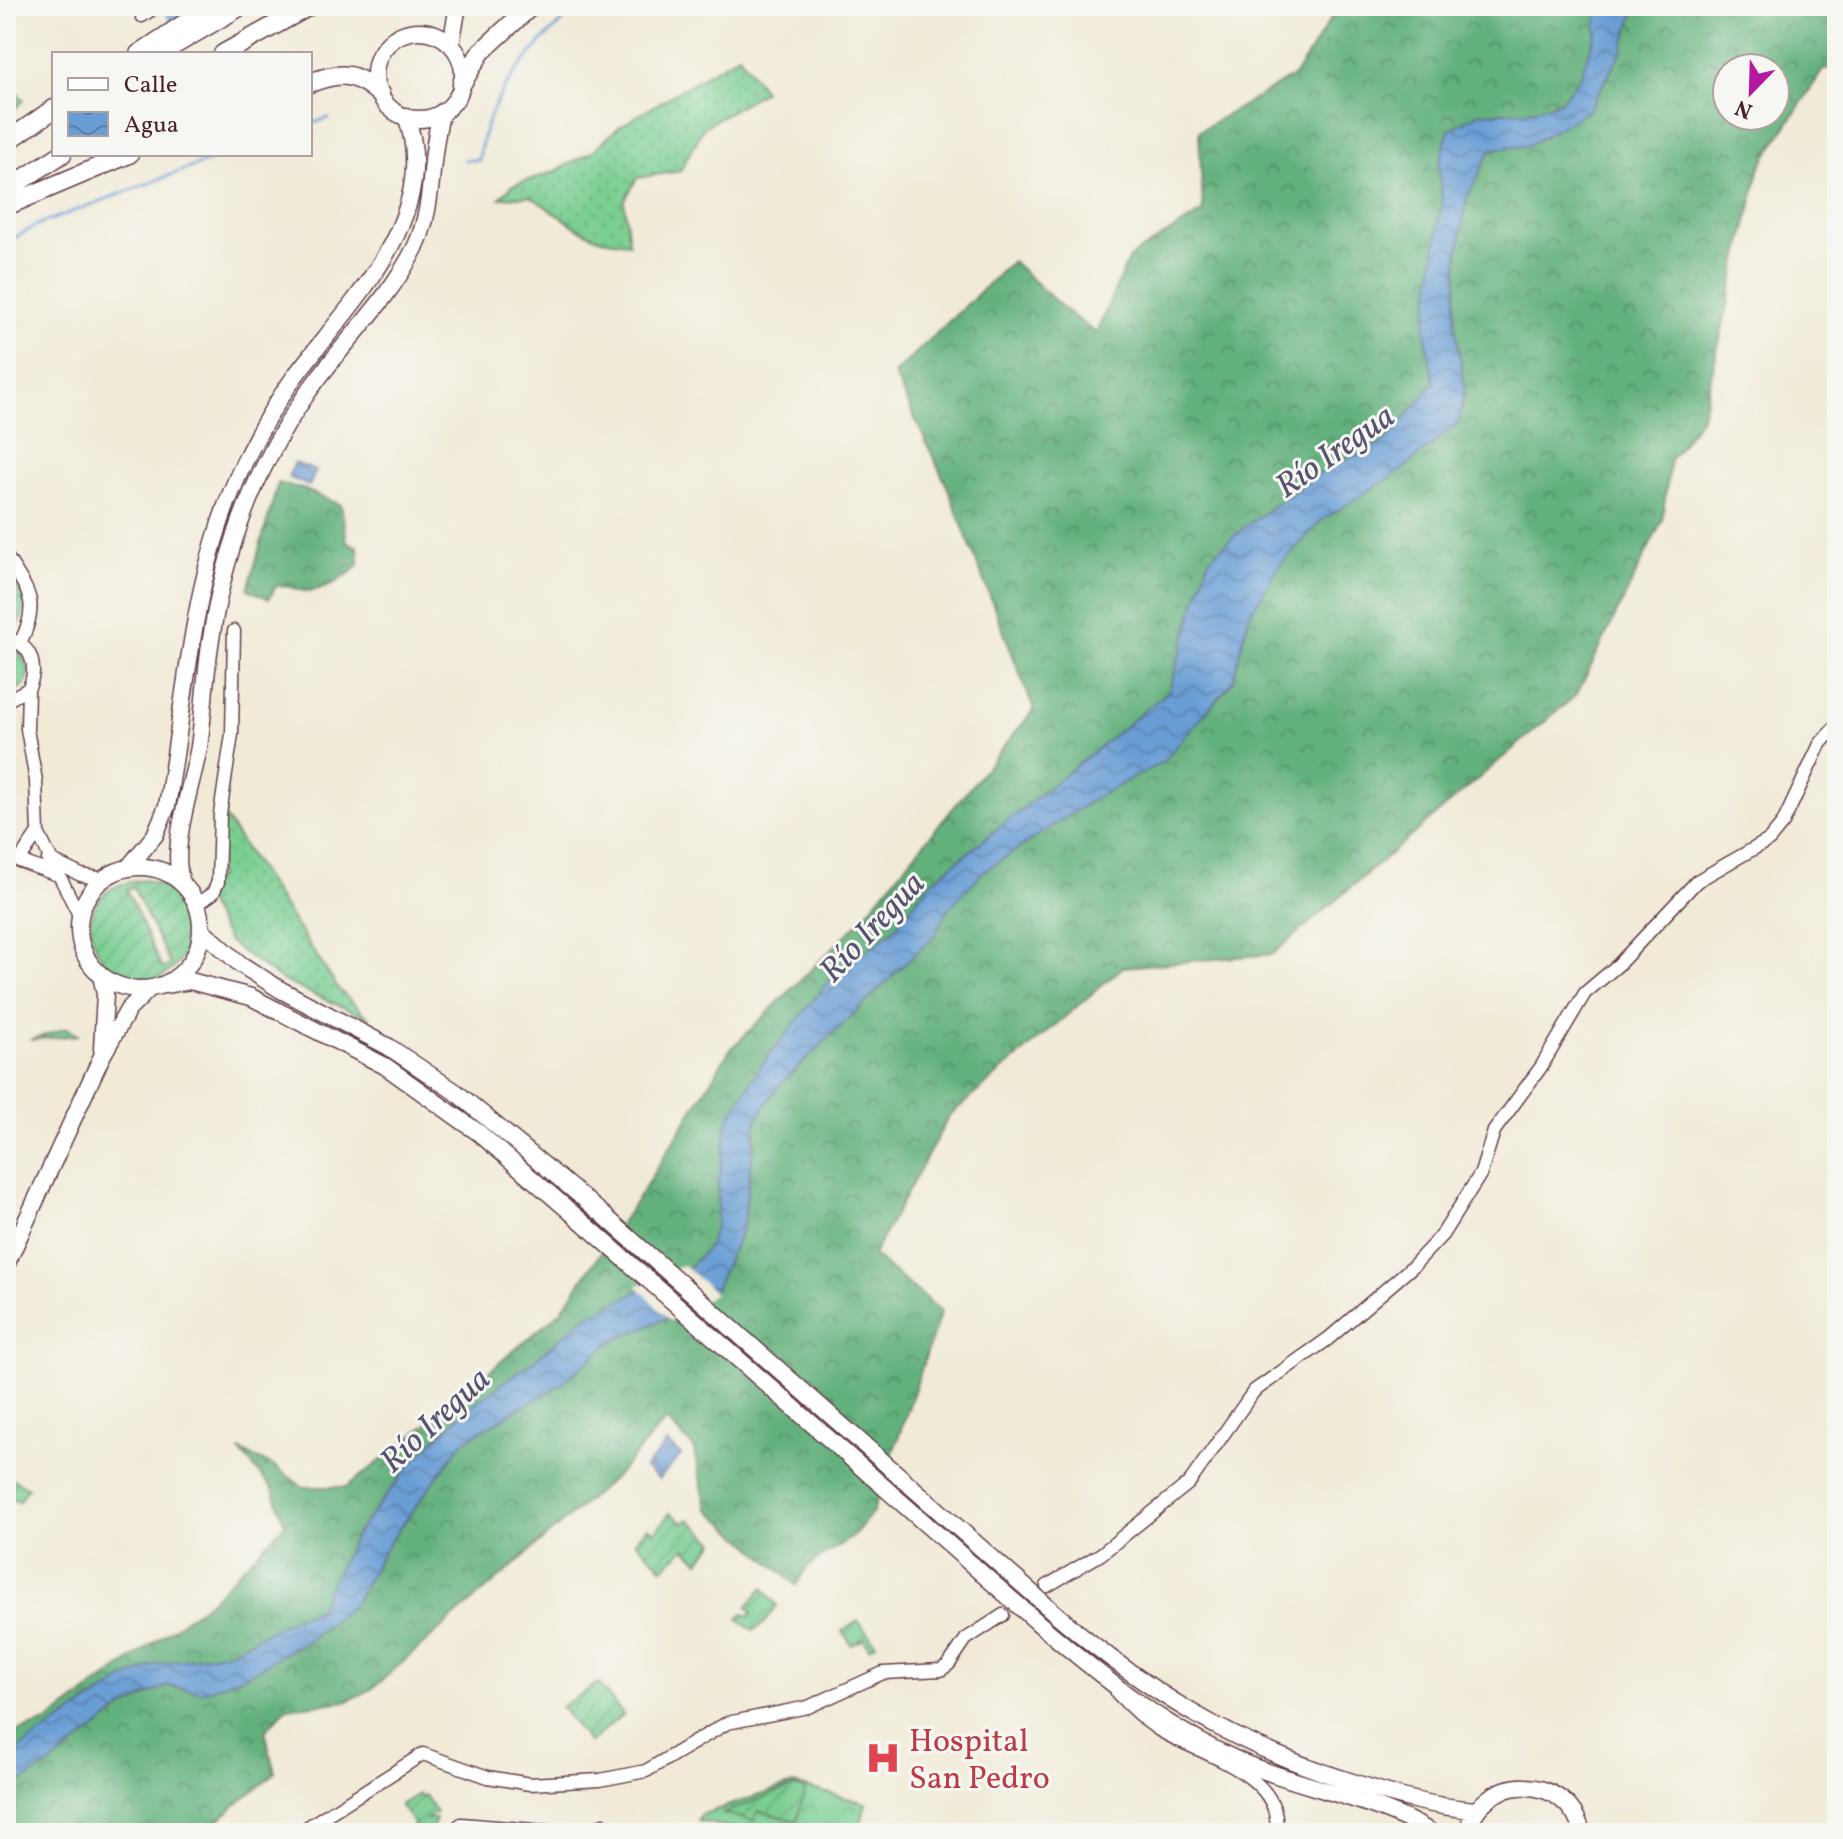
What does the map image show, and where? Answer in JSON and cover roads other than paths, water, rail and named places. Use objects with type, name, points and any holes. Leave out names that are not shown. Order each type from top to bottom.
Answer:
[{"type":"highway","points":[[142,52],[211,6]]},
{"type":"highway","points":[[162,52],[241,6]]},
{"type":"highway","points":[[227,52],[309,6]]},
{"type":"highway","points":[[462,83],[481,52],[531,6]]},
{"type":"highway","points":[[312,82],[344,73],[364,80],[380,94]]},
{"type":"highway","points":[[6,142],[52,110]]},
{"type":"highway","points":[[6,151],[52,120]]},
{"type":"highway","points":[[6,190],[59,156]]},
{"type":"highway","points":[[6,206],[124,156]]},
{"type":"main road","points":[[451,44],[455,11]]},
{"type":"main road","points":[[433,33],[455,11]]},
{"type":"main road","points":[[410,32],[433,33],[451,44],[460,59],[462,83],[456,98],[442,112],[422,118],[406,116],[390,108],[380,94],[376,68],[387,45],[410,32]]},
{"type":"main road","points":[[6,1265],[102,1056],[128,1010],[156,987],[176,977],[194,956],[201,929],[196,905],[182,883],[177,860],[199,746],[211,638],[228,554],[252,489],[288,424],[305,397],[365,325],[416,245],[427,214],[442,112]]},
{"type":"main road","points":[[406,116],[414,141],[415,162],[404,215],[394,239],[367,284],[265,422],[213,537],[195,615],[167,806],[155,835],[128,868],[103,879],[88,896],[80,917],[83,951],[101,975],[119,986],[156,987],[190,981],[251,997],[385,1066],[469,1125],[1107,1682],[1178,1731],[1214,1749],[1272,1774],[1386,1812],[1432,1833]]},
{"type":"main road","points":[[128,868],[162,872],[182,883]]},
{"type":"main road","points":[[201,929],[254,973],[389,1047],[457,1093],[600,1212],[1057,1615],[1132,1676],[1234,1738],[1291,1763],[1405,1799],[1476,1810]]},
{"type":"main road","points":[[101,975],[105,994],[102,1056]]},
{"type":"main road","points":[[1467,1833],[1476,1810],[1501,1790],[1532,1786],[1561,1798],[1572,1810],[1582,1833]]},
{"type":"street","points":[[142,16],[157,6]]},
{"type":"street","points":[[6,556],[28,592],[33,607],[20,643]]},
{"type":"street","points":[[196,905],[213,893],[218,882],[220,814],[232,734],[234,631]]},
{"type":"street","points":[[6,639],[20,643],[33,662],[33,681],[28,689],[26,712],[29,755],[36,781],[38,833],[48,859],[80,917]]},
{"type":"street","points":[[6,701],[28,689]]},
{"type":"street","points":[[6,701],[26,712]]},
{"type":"street","points":[[1047,1586],[1101,1554],[1185,1486],[1254,1391],[1328,1339],[1413,1266],[1442,1235],[1481,1173],[1494,1131],[1541,1067],[1585,993],[1618,965],[1697,881],[1769,840],[1783,823],[1820,744],[1837,725]]},
{"type":"street","points":[[6,868],[19,861],[38,833]]},
{"type":"street","points":[[48,859],[81,875],[103,879]]},
{"type":"street","points":[[19,861],[56,875]]},
{"type":"street","points":[[298,1833],[423,1754],[488,1777],[516,1783],[600,1780],[646,1771],[727,1723],[808,1707],[883,1673],[941,1670],[949,1664],[966,1639],[1002,1616]]},
{"type":"street","points":[[1107,1682],[1137,1714],[1160,1731],[1256,1782],[1272,1804],[1276,1833]]},
{"type":"street","points":[[591,1833],[603,1824],[615,1833]]},
{"type":"street","points":[[456,1828],[571,1833]]},
{"type":"water","points":[[1598,6],[1636,6],[1622,51],[1588,111],[1527,146],[1491,149],[1467,198],[1458,256],[1455,325],[1465,389],[1459,422],[1402,470],[1321,521],[1280,565],[1249,616],[1233,681],[1163,762],[1097,797],[983,872],[948,909],[935,935],[777,1088],[757,1118],[743,1227],[715,1289],[667,1318],[612,1341],[560,1385],[463,1442],[384,1550],[354,1604],[310,1639],[247,1675],[202,1692],[168,1686],[150,1694],[123,1708],[52,1763],[6,1791],[6,1757],[126,1678],[158,1664],[229,1652],[296,1617],[317,1611],[356,1534],[416,1458],[463,1412],[532,1362],[585,1317],[689,1267],[708,1248],[717,1221],[718,1187],[728,1120],[760,1067],[828,982],[894,929],[930,883],[1169,691],[1209,559],[1243,528],[1327,468],[1386,441],[1434,383],[1425,332],[1442,198],[1438,167],[1449,130],[1480,113],[1528,111],[1560,102],[1580,77],[1596,34]]},
{"type":"water","points":[[295,463],[316,471],[309,486],[288,477]]},
{"type":"water","points":[[667,1443],[681,1455],[659,1479],[645,1468]]},
{"type":"waterway","points":[[465,160],[479,160],[491,114],[514,74],[578,6]]},
{"type":"waterway","points":[[170,9],[174,17]]},
{"type":"waterway","points":[[312,123],[329,118]]},
{"type":"waterway","points":[[6,243],[37,225],[222,156]]},
{"type":"place","name":"Hospital San Pedro","points":[[883,1758]]},
{"type":"water label","name":"Río Iregua","points":[[1334,450]]},
{"type":"water label","name":"Río Iregua","points":[[871,926]]},
{"type":"water label","name":"Río Iregua","points":[[434,1419]]}]
